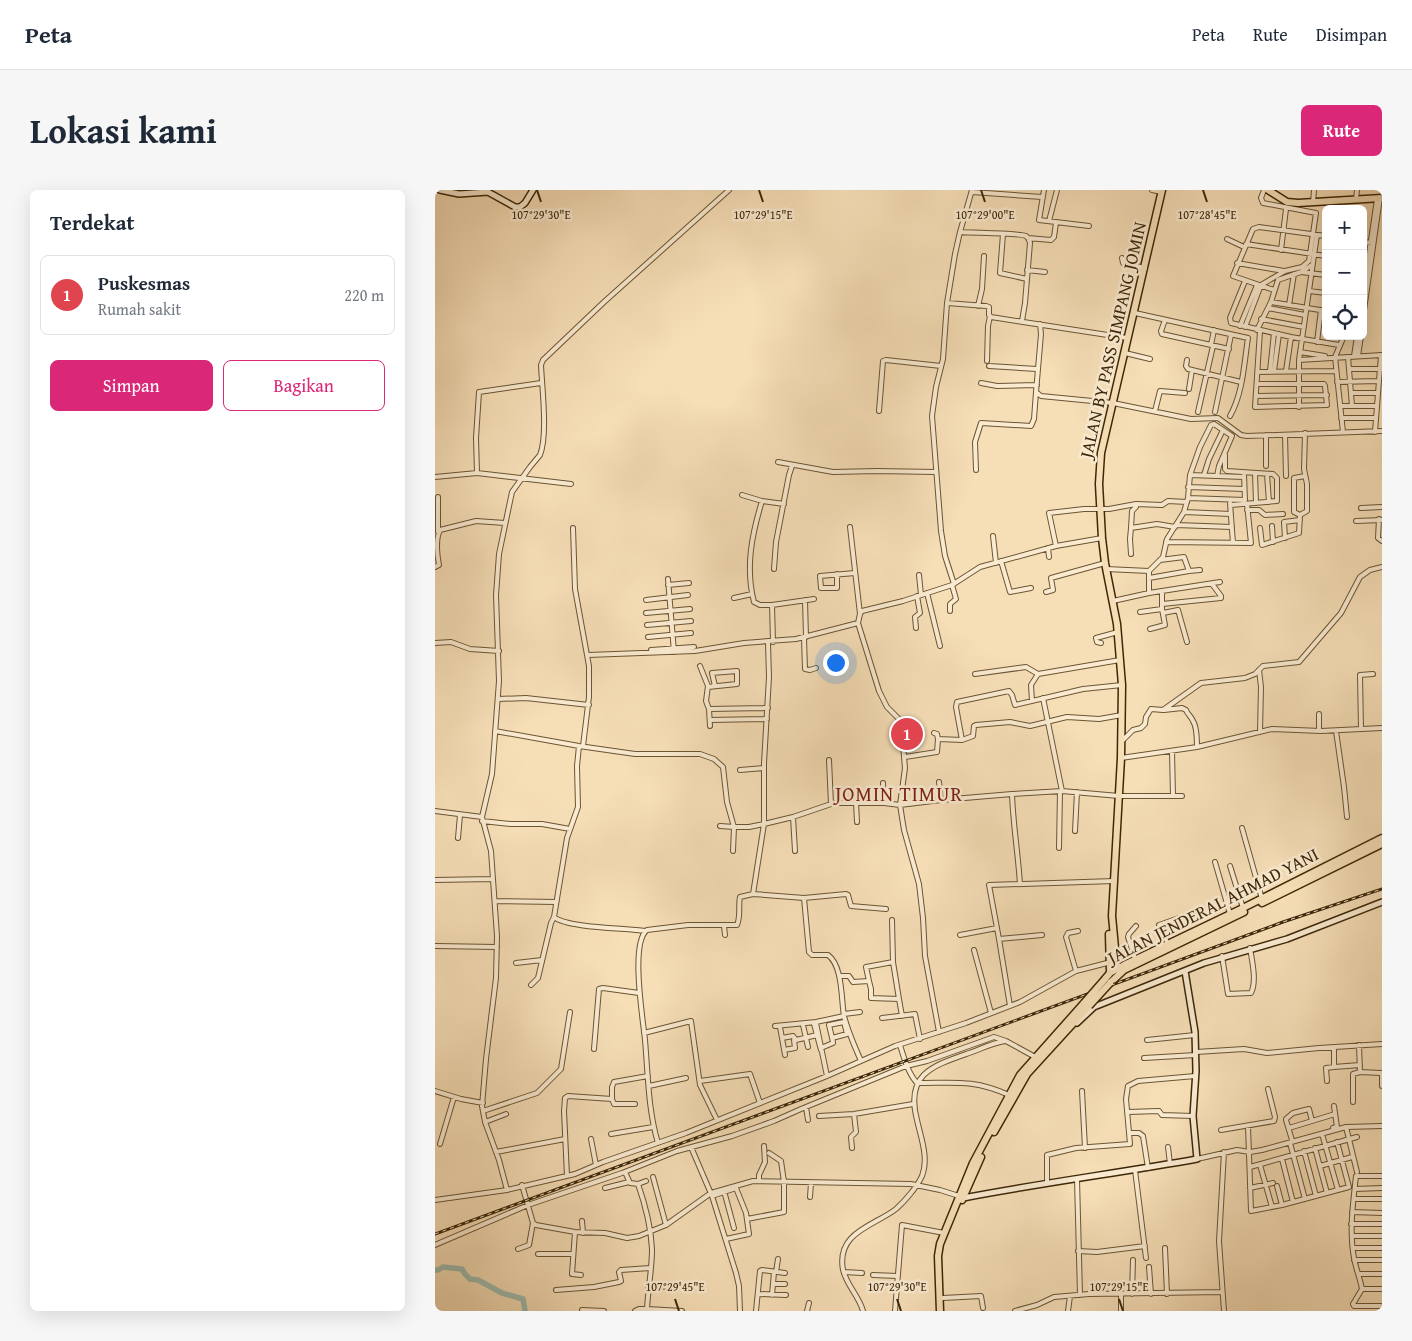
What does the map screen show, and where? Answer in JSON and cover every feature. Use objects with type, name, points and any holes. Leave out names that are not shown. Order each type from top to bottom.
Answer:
[{"type":"highway","points":[[1268,190],[1287,202],[1313,204],[1380,198]]},
{"type":"highway","name":"JALAN BY PASS SIMPANG JOMIN","points":[[1113,967],[1109,936],[1122,741],[1122,685],[1118,632],[1105,566],[1102,538],[1100,459],[1162,191]]},
{"type":"highway","name":"JALAN JENDERAL AHMAD YANI","points":[[1037,1059],[1108,981],[1113,967],[1124,965],[1169,944],[1382,838]]},
{"type":"highway","points":[[1108,981],[1124,970],[1382,844]]},
{"type":"highway","name":"JALAN BY PASS SIMPANG JOMIN","points":[[1111,916],[1114,949],[1113,967]]},
{"type":"highway","points":[[1114,949],[1119,960],[1124,965]]},
{"type":"highway","points":[[942,1311],[943,1251],[973,1163],[1020,1075],[1037,1059]]},
{"type":"highway","points":[[942,1311],[938,1256],[944,1233],[981,1156],[1017,1089],[1037,1059]]},
{"type":"street","points":[[440,190],[459,194],[488,192],[520,207],[525,203],[533,190]]},
{"type":"street","points":[[507,1190],[483,1111],[487,1047],[496,978],[497,947],[491,851],[482,819],[491,774],[498,700],[500,668],[497,586],[499,554],[505,523],[513,492],[542,450],[541,365],[545,358],[604,302],[729,190]]},
{"type":"street","points":[[1044,190],[1038,219],[1056,223],[1089,226]]},
{"type":"street","points":[[1049,221],[1057,190]]},
{"type":"street","points":[[1152,190],[1162,191]]},
{"type":"street","points":[[1264,190],[1261,198],[1262,203],[1286,209],[1316,213],[1312,254],[1313,264],[1299,360],[1299,407]]},
{"type":"street","points":[[1313,204],[1314,190]]},
{"type":"street","points":[[1356,199],[1357,190]]},
{"type":"street","points":[[950,611],[950,604],[956,599],[943,547],[935,472],[932,416],[941,366],[947,303],[960,232],[972,191],[1011,192],[1043,197]]},
{"type":"street","points":[[1367,262],[1380,198]]},
{"type":"street","points":[[1281,250],[1286,209]]},
{"type":"street","points":[[960,232],[1003,234],[1051,240],[1054,237],[1056,223]]},
{"type":"street","points":[[1274,290],[1233,276],[1253,229],[1283,230],[1322,235]]},
{"type":"street","points":[[1003,234],[1000,273],[1027,279]]},
{"type":"street","points":[[1022,321],[1030,243],[1028,238]]},
{"type":"street","points":[[1227,239],[1245,246],[1322,255]]},
{"type":"street","points":[[1367,242],[1372,243]]},
{"type":"street","points":[[1240,326],[1259,285],[1285,271],[1305,265],[1312,254]]},
{"type":"street","points":[[978,306],[982,288],[984,256]]},
{"type":"street","points":[[1122,258],[1123,263],[1145,268]]},
{"type":"street","points":[[1237,263],[1285,271]]},
{"type":"street","points":[[1257,384],[1324,384],[1327,406],[1256,407],[1258,331],[1261,319],[1271,302],[1277,280],[1301,272],[1313,264]]},
{"type":"street","points":[[1027,270],[1045,272]]},
{"type":"street","points":[[1301,272],[1322,274]]},
{"type":"street","points":[[1289,305],[1294,274]]},
{"type":"street","points":[[1245,281],[1230,318],[1231,323],[1258,331],[1339,345]]},
{"type":"street","points":[[1245,327],[1259,285]]},
{"type":"street","points":[[1309,291],[1322,293]]},
{"type":"street","points":[[1271,302],[1322,310]]},
{"type":"street","points":[[947,303],[989,307],[987,361]]},
{"type":"street","points":[[1268,308],[1305,315]]},
{"type":"street","points":[[1135,313],[1248,338],[1241,382],[1235,407],[1230,416]]},
{"type":"street","points":[[1317,342],[1322,314]]},
{"type":"street","points":[[990,316],[1127,338]]},
{"type":"street","points":[[1261,319],[1304,327]]},
{"type":"street","points":[[1165,320],[1162,334],[1229,349]]},
{"type":"street","points":[[976,470],[975,442],[981,423],[1031,426],[1034,420],[1041,334],[1040,324]]},
{"type":"street","points":[[1198,412],[1214,330]]},
{"type":"street","points":[[1272,372],[1276,334]]},
{"type":"street","points":[[1215,412],[1231,335]]},
{"type":"street","points":[[1286,371],[1291,337]]},
{"type":"street","points":[[1342,340],[1332,357],[1343,432]]},
{"type":"street","points":[[1356,356],[1358,340]]},
{"type":"street","points":[[1300,352],[1332,357]]},
{"type":"street","points":[[1125,353],[1150,358]]},
{"type":"street","points":[[1299,360],[1381,355],[1375,432]]},
{"type":"street","points":[[1348,357],[1352,406]]},
{"type":"street","points":[[1187,360],[1186,368],[1241,382]]},
{"type":"street","points":[[879,410],[883,361],[941,366]]},
{"type":"street","points":[[989,366],[1037,369]]},
{"type":"street","points":[[1349,369],[1381,369]]},
{"type":"street","points":[[1189,389],[1192,370]]},
{"type":"street","points":[[1258,372],[1335,370]]},
{"type":"street","points":[[1337,382],[1379,381]]},
{"type":"street","points":[[477,473],[476,438],[479,392],[541,383]]},
{"type":"street","points":[[981,383],[997,386],[1037,385]]},
{"type":"street","points":[[1155,411],[1160,390],[1185,393]]},
{"type":"street","points":[[1036,392],[1041,396],[1113,403],[1191,419],[1218,418],[1243,436],[1382,431]]},
{"type":"street","points":[[1351,393],[1378,393]]},
{"type":"street","points":[[1256,396],[1327,395]]},
{"type":"street","points":[[1340,406],[1376,406]]},
{"type":"street","points":[[1341,418],[1376,418]]},
{"type":"street","points":[[1149,593],[1149,571],[1165,554],[1166,542],[1184,512],[1190,475],[1200,447],[1211,425],[1215,424],[1232,436],[1219,466],[1217,476]]},
{"type":"street","points":[[1204,476],[1209,459],[1223,430]]},
{"type":"street","points":[[1305,433],[1307,511],[1300,514],[1294,512],[1294,478],[1305,476]]},
{"type":"street","points":[[1266,435],[1266,466]]},
{"type":"street","points":[[1285,435],[1286,476]]},
{"type":"street","points":[[1225,453],[1226,470],[1244,475]]},
{"type":"street","points":[[778,462],[833,472],[935,472]]},
{"type":"street","points":[[774,569],[776,542],[792,466]]},
{"type":"street","points":[[435,477],[477,473],[571,484]]},
{"type":"street","points":[[1056,546],[1049,513],[1136,504],[1163,505],[1169,501],[1256,503],[1278,500],[1276,475],[1255,473],[1217,476],[1190,475]]},
{"type":"street","points":[[1255,473],[1256,503]]},
{"type":"street","points":[[1267,474],[1269,502]]},
{"type":"street","points":[[1166,542],[1251,543],[1244,475]]},
{"type":"street","points":[[1188,487],[1244,489]]},
{"type":"street","points":[[742,495],[762,501],[784,504]]},
{"type":"street","points":[[435,567],[439,565],[437,550],[438,497]]},
{"type":"street","points":[[762,501],[753,532],[750,551],[752,594],[756,604],[773,605],[814,598]]},
{"type":"street","points":[[1230,502],[1233,543]]},
{"type":"street","points":[[1131,554],[1132,511],[1136,504]]},
{"type":"street","points":[[1361,508],[1382,507]]},
{"type":"street","points":[[1247,510],[1259,510],[1265,516],[1283,514]]},
{"type":"street","points":[[1184,512],[1231,514]]},
{"type":"street","points":[[1260,528],[1262,544],[1285,538],[1299,533],[1300,514]]},
{"type":"street","points":[[1356,521],[1380,519],[1378,539],[1382,541]]},
{"type":"street","points":[[438,532],[443,528],[469,521],[484,520],[505,523]]},
{"type":"street","points":[[1285,538],[1284,522],[1300,520]]},
{"type":"street","points":[[1131,528],[1157,524],[1232,527]]},
{"type":"street","points":[[1273,526],[1273,542]]},
{"type":"street","points":[[850,527],[860,614],[858,623],[883,700],[900,721],[905,757],[900,805],[904,830],[919,884],[925,956],[939,1032]]},
{"type":"street","points":[[531,985],[538,978],[553,917],[570,829],[579,799],[577,766],[589,705],[588,655],[575,589],[573,528]]},
{"type":"street","points":[[993,536],[996,563]]},
{"type":"street","points":[[860,614],[867,608],[927,593],[953,584],[976,569],[1047,548],[1102,538]]},
{"type":"street","points":[[1047,548],[1049,558]]},
{"type":"street","points":[[1161,560],[1184,557],[1189,571]]},
{"type":"street","points":[[1001,562],[1010,592],[1031,588]]},
{"type":"street","points":[[1046,592],[1053,590],[1052,577],[1105,566],[1149,571]]},
{"type":"street","points":[[1163,710],[1201,683],[1245,678],[1266,665],[1295,663],[1301,660],[1309,648],[1341,613],[1360,577],[1370,570],[1382,567]]},
{"type":"street","points":[[1149,578],[1200,570]]},
{"type":"street","points":[[837,574],[837,588],[821,588],[820,576],[837,574],[855,573]]},
{"type":"street","points":[[916,628],[915,617],[920,613],[919,575]]},
{"type":"street","points":[[668,579],[674,650]]},
{"type":"street","points":[[1113,600],[1220,582]]},
{"type":"street","points":[[668,585],[689,583]]},
{"type":"street","points":[[1140,612],[1221,598],[1211,584]]},
{"type":"street","points":[[1150,629],[1165,626],[1162,592]]},
{"type":"street","points":[[927,593],[940,646]]},
{"type":"street","points":[[735,598],[752,594]]},
{"type":"street","points":[[646,600],[688,595]]},
{"type":"street","points":[[805,600],[805,669],[815,668]]},
{"type":"street","points":[[753,894],[764,824],[764,768],[773,605]]},
{"type":"street","points":[[646,612],[690,609]]},
{"type":"street","points":[[1162,609],[1178,610],[1187,642]]},
{"type":"street","points":[[647,625],[691,621]]},
{"type":"street","points":[[651,650],[695,651],[744,643],[805,638],[858,623]]},
{"type":"street","points":[[1101,643],[1097,642],[1096,638],[1118,632]]},
{"type":"street","points":[[648,637],[691,633]]},
{"type":"street","points":[[435,643],[451,642],[470,649],[499,651]]},
{"type":"street","points":[[588,655],[674,650],[694,646]]},
{"type":"street","points":[[975,674],[1026,667],[1038,674],[1120,660]]},
{"type":"street","points":[[700,666],[708,687],[706,701],[709,709],[710,726]]},
{"type":"street","points":[[1259,670],[1261,687],[1260,732]]},
{"type":"street","points":[[708,687],[737,684],[737,672],[712,673],[715,686]]},
{"type":"street","points":[[1032,701],[1031,685],[1038,674]]},
{"type":"street","points":[[1361,729],[1360,674],[1373,674]]},
{"type":"street","points":[[962,740],[956,702],[1009,691],[1014,705],[1083,688],[1122,685]]},
{"type":"street","points":[[498,700],[526,698],[589,705]]},
{"type":"street","points":[[1043,698],[1049,721],[1061,791],[1059,848]]},
{"type":"street","points":[[709,709],[768,708]]},
{"type":"street","points":[[1122,741],[1133,730],[1141,728],[1145,724],[1151,709],[1182,708],[1187,710],[1188,716],[1193,720],[1197,747]]},
{"type":"street","points":[[1319,714],[1319,731]]},
{"type":"street","points":[[938,739],[962,740],[973,736],[974,726],[976,725],[1010,722],[1029,726],[1067,717],[1099,719],[1122,716]]},
{"type":"street","points":[[709,720],[767,719]]},
{"type":"street","points":[[1121,758],[1197,747],[1279,729],[1336,731],[1382,728]]},
{"type":"street","points":[[495,731],[635,754],[700,754],[714,759],[723,767],[727,802],[734,826],[733,851]]},
{"type":"street","points":[[1336,731],[1347,817]]},
{"type":"street","points":[[905,757],[937,752],[938,739],[937,734],[934,733]]},
{"type":"street","points":[[1172,751],[1173,796]]},
{"type":"street","points":[[829,760],[831,804]]},
{"type":"street","points":[[740,770],[764,768]]},
{"type":"street","points":[[939,782],[941,800]]},
{"type":"street","points":[[883,783],[883,803]]},
{"type":"street","points":[[720,826],[749,827],[793,817],[831,804],[856,802],[900,805],[1061,791],[1119,796],[1182,796]]},
{"type":"street","points":[[1075,831],[1077,792]]},
{"type":"street","points":[[1012,794],[1013,824],[1018,849],[1020,884]]},
{"type":"street","points":[[856,802],[857,822]]},
{"type":"street","points":[[435,811],[511,824],[542,824],[570,829]]},
{"type":"street","points":[[458,838],[460,815]]},
{"type":"street","points":[[793,817],[795,851]]},
{"type":"street","points":[[1241,828],[1262,899]]},
{"type":"street","points":[[1215,862],[1230,914]]},
{"type":"street","points":[[1230,866],[1243,908]]},
{"type":"street","points":[[435,880],[492,879]]},
{"type":"street","points":[[1010,1006],[989,885],[1114,881]]},
{"type":"street","points":[[553,917],[559,921],[574,924],[645,931],[689,925],[737,925],[739,921],[738,905],[740,897],[753,894],[803,898],[846,894],[851,906],[886,909]]},
{"type":"street","points":[[803,898],[809,952],[812,955],[830,956],[839,976],[844,1015],[861,1061]]},
{"type":"street","points":[[495,900],[556,902]]},
{"type":"street","points":[[1046,1049],[1056,1045],[1094,1007],[1221,956],[1287,938],[1382,902]]},
{"type":"street","points":[[1169,944],[1159,925],[1179,918]]},
{"type":"street","points":[[891,920],[893,962],[902,1016]]},
{"type":"street","points":[[724,926],[725,935]]},
{"type":"street","points":[[1135,959],[1128,937],[1136,926]]},
{"type":"street","points":[[961,935],[997,928]]},
{"type":"street","points":[[645,931],[639,953],[639,993],[653,1127],[658,1143]]},
{"type":"street","points":[[1076,971],[1066,937],[1068,933],[1078,931]]},
{"type":"street","points":[[999,939],[1042,936]]},
{"type":"street","points":[[435,946],[497,947]]},
{"type":"street","points":[[1221,956],[1228,994],[1251,993],[1253,991],[1253,976],[1250,948]]},
{"type":"street","points":[[974,950],[991,1013]]},
{"type":"street","points":[[515,963],[542,960]]},
{"type":"street","points":[[893,962],[866,967],[871,998],[899,999]]},
{"type":"street","points":[[435,1200],[507,1190],[567,1176],[717,1120],[900,1045],[1025,1000],[1076,971],[1113,967]]},
{"type":"street","points":[[1185,970],[1195,1035],[1193,1116],[1197,1159]]},
{"type":"street","points":[[839,976],[849,976],[853,982],[869,980]]},
{"type":"street","points":[[594,1049],[599,989],[639,993]]},
{"type":"street","points":[[483,1111],[537,1093],[561,1069],[570,1012]]},
{"type":"street","points":[[791,1026],[795,1048],[785,1052],[777,1027],[860,1012]]},
{"type":"street","points":[[882,1018],[915,1014],[920,1039]]},
{"type":"street","points":[[644,1033],[691,1021],[702,1089],[717,1120]]},
{"type":"street","points":[[821,1049],[833,1044],[828,1023],[845,1022],[848,1032],[832,1038]]},
{"type":"street","points":[[803,1025],[808,1047]]},
{"type":"street","points":[[781,1038],[806,1038],[817,1035],[827,1076]]},
{"type":"street","points":[[1147,1040],[1195,1035]]},
{"type":"street","points":[[435,1245],[528,1205],[691,1147],[732,1136],[781,1118],[906,1066],[927,1061],[994,1037],[1006,1041],[1037,1059]]},
{"type":"street","points":[[863,1311],[844,1272],[844,1256],[851,1238],[865,1226],[895,1209],[917,1184],[923,1171],[925,1149],[913,1104],[917,1083],[926,1072],[939,1064],[1006,1041]]},
{"type":"street","points":[[1144,1058],[1244,1049],[1267,1053],[1382,1044]]},
{"type":"street","points":[[900,1045],[906,1066],[910,1069],[917,1083]]},
{"type":"street","points":[[1359,1045],[1361,1072]]},
{"type":"street","points":[[1334,1047],[1334,1067]]},
{"type":"street","points":[[1327,1081],[1327,1067],[1360,1065]]},
{"type":"street","points":[[1353,1102],[1353,1074],[1361,1072],[1382,1073],[1382,1086]]},
{"type":"street","points":[[700,1081],[749,1073],[751,1074],[760,1103]]},
{"type":"street","points":[[635,1104],[615,1104],[612,1099],[614,1082],[648,1076]]},
{"type":"street","points":[[1047,1183],[1047,1156],[1068,1150],[1129,1145],[1131,1143],[1126,1091],[1130,1084],[1138,1081],[1195,1076]]},
{"type":"street","points":[[649,1086],[686,1078]]},
{"type":"street","points":[[917,1083],[968,1082],[989,1087],[1009,1095]]},
{"type":"street","points":[[1221,1130],[1275,1120],[1268,1089]]},
{"type":"street","points":[[435,1091],[483,1103]]},
{"type":"street","points":[[1082,1091],[1085,1148]]},
{"type":"street","points":[[440,1144],[454,1097]]},
{"type":"street","points":[[567,1176],[564,1110],[566,1097],[612,1099]]},
{"type":"street","points":[[819,1116],[854,1114],[913,1104]]},
{"type":"street","points":[[1290,1142],[1337,1127],[1334,1106]]},
{"type":"street","points":[[806,1107],[809,1120]]},
{"type":"street","points":[[1305,1199],[1293,1155],[1286,1119],[1293,1113],[1309,1109],[1312,1121]]},
{"type":"street","points":[[1127,1112],[1159,1111],[1162,1115],[1193,1116]]},
{"type":"street","points":[[485,1122],[507,1114]]},
{"type":"street","points":[[852,1148],[851,1137],[856,1132],[854,1114]]},
{"type":"street","points":[[1289,1128],[1335,1114]]},
{"type":"street","points":[[1248,1126],[1251,1211],[1282,1205],[1349,1187],[1337,1142]]},
{"type":"street","points":[[533,1223],[547,1228],[583,1233],[605,1233],[627,1238],[650,1233],[666,1225],[711,1194],[759,1181],[917,1184],[961,1197],[1148,1168],[1224,1152],[1242,1150],[1250,1152],[1346,1127],[1382,1126]]},
{"type":"street","points":[[611,1134],[653,1127]]},
{"type":"street","points":[[1346,1127],[1355,1174],[1351,1224],[1354,1260],[1360,1274],[1362,1289],[1353,1305],[1382,1307]]},
{"type":"street","points":[[1130,1134],[1139,1133],[1143,1136],[1148,1168]]},
{"type":"street","points":[[1322,1134],[1338,1190]]},
{"type":"street","points":[[1250,1167],[1357,1137]]},
{"type":"street","points":[[497,1152],[565,1139]]},
{"type":"street","points":[[591,1139],[596,1165]]},
{"type":"street","points":[[759,1181],[759,1175],[765,1162],[764,1146]]},
{"type":"street","points":[[691,1147],[711,1194],[738,1279],[740,1311]]},
{"type":"street","points":[[1168,1147],[1169,1164]]},
{"type":"street","points":[[1315,1148],[1327,1193]]},
{"type":"street","points":[[1305,1151],[1316,1196]]},
{"type":"street","points":[[1224,1152],[1219,1241],[1224,1311]]},
{"type":"street","points":[[747,1219],[784,1212],[784,1182],[781,1161],[769,1153]]},
{"type":"street","points":[[1320,1166],[1352,1157]]},
{"type":"street","points":[[1282,1159],[1293,1202]]},
{"type":"street","points":[[1260,1165],[1272,1207]]},
{"type":"street","points":[[1135,1170],[1146,1258]]},
{"type":"street","points":[[625,1172],[629,1182]]},
{"type":"street","points":[[1346,1175],[1382,1176]]},
{"type":"street","points":[[653,1177],[666,1225]]},
{"type":"street","points":[[1288,1180],[1299,1177]]},
{"type":"street","points":[[1077,1179],[1080,1295]]},
{"type":"street","points":[[605,1188],[629,1182],[638,1184],[646,1181]]},
{"type":"street","points":[[810,1197],[811,1183]]},
{"type":"street","points":[[638,1184],[650,1233],[652,1250],[647,1309]]},
{"type":"street","points":[[1250,1188],[1275,1184],[1282,1205]]},
{"type":"street","points":[[518,1249],[529,1246],[533,1223],[522,1185]]},
{"type":"street","points":[[726,1239],[749,1234],[747,1219],[736,1187]]},
{"type":"street","points":[[1355,1189],[1382,1188]]},
{"type":"street","points":[[723,1190],[734,1228]]},
{"type":"street","points":[[1354,1199],[1382,1199]]},
{"type":"street","points":[[1352,1212],[1382,1212]]},
{"type":"street","points":[[582,1221],[583,1233]]},
{"type":"street","points":[[895,1311],[903,1224],[944,1233]]},
{"type":"street","points":[[1351,1224],[1382,1224]]},
{"type":"street","points":[[575,1232],[572,1274],[581,1276]]},
{"type":"street","points":[[1352,1236],[1382,1236]]},
{"type":"street","points":[[1078,1251],[1097,1252],[1145,1246]]},
{"type":"street","points":[[1165,1248],[1167,1294]]},
{"type":"street","points":[[1353,1248],[1382,1248]]},
{"type":"street","points":[[538,1254],[573,1254]]},
{"type":"street","points":[[772,1295],[778,1258]]},
{"type":"street","points":[[1132,1294],[1133,1260]]},
{"type":"street","points":[[1354,1260],[1382,1260]]},
{"type":"street","points":[[1149,1267],[1151,1294]]},
{"type":"street","points":[[556,1290],[594,1287],[619,1282],[621,1281],[619,1272],[621,1270],[650,1268]]},
{"type":"street","points":[[757,1311],[760,1271],[785,1273]]},
{"type":"street","points":[[844,1272],[862,1273]]},
{"type":"street","points":[[1360,1274],[1382,1274]]},
{"type":"street","points":[[873,1275],[897,1276]]},
{"type":"street","points":[[773,1284],[785,1284]]},
{"type":"street","points":[[648,1287],[680,1286]]},
{"type":"street","points":[[1362,1289],[1382,1289]]},
{"type":"street","points":[[1015,1311],[1037,1305],[1054,1297],[1222,1292]]},
{"type":"street","points":[[759,1294],[786,1295]]},
{"type":"street","points":[[1121,1294],[1121,1311]]},
{"type":"street","points":[[943,1298],[981,1296],[983,1308]]},
{"type":"street","points":[[1068,1311],[1070,1296]]},
{"type":"street","points":[[807,1311],[809,1302]]},
{"type":"street","points":[[635,1311],[639,1309],[682,1311]]},
{"type":"street","points":[[582,1310],[604,1311]]},
{"type":"waterway","points":[[435,1270],[443,1267],[462,1269],[470,1279],[478,1280],[502,1293],[523,1299],[525,1311]]},
{"type":"railway","points":[[435,1234],[1283,922],[1382,889]]},
{"type":"place","name":"Puskesmas","points":[[907,734]]},
{"type":"district","name":"JOMIN TIMUR","points":[[899,794]]}]
